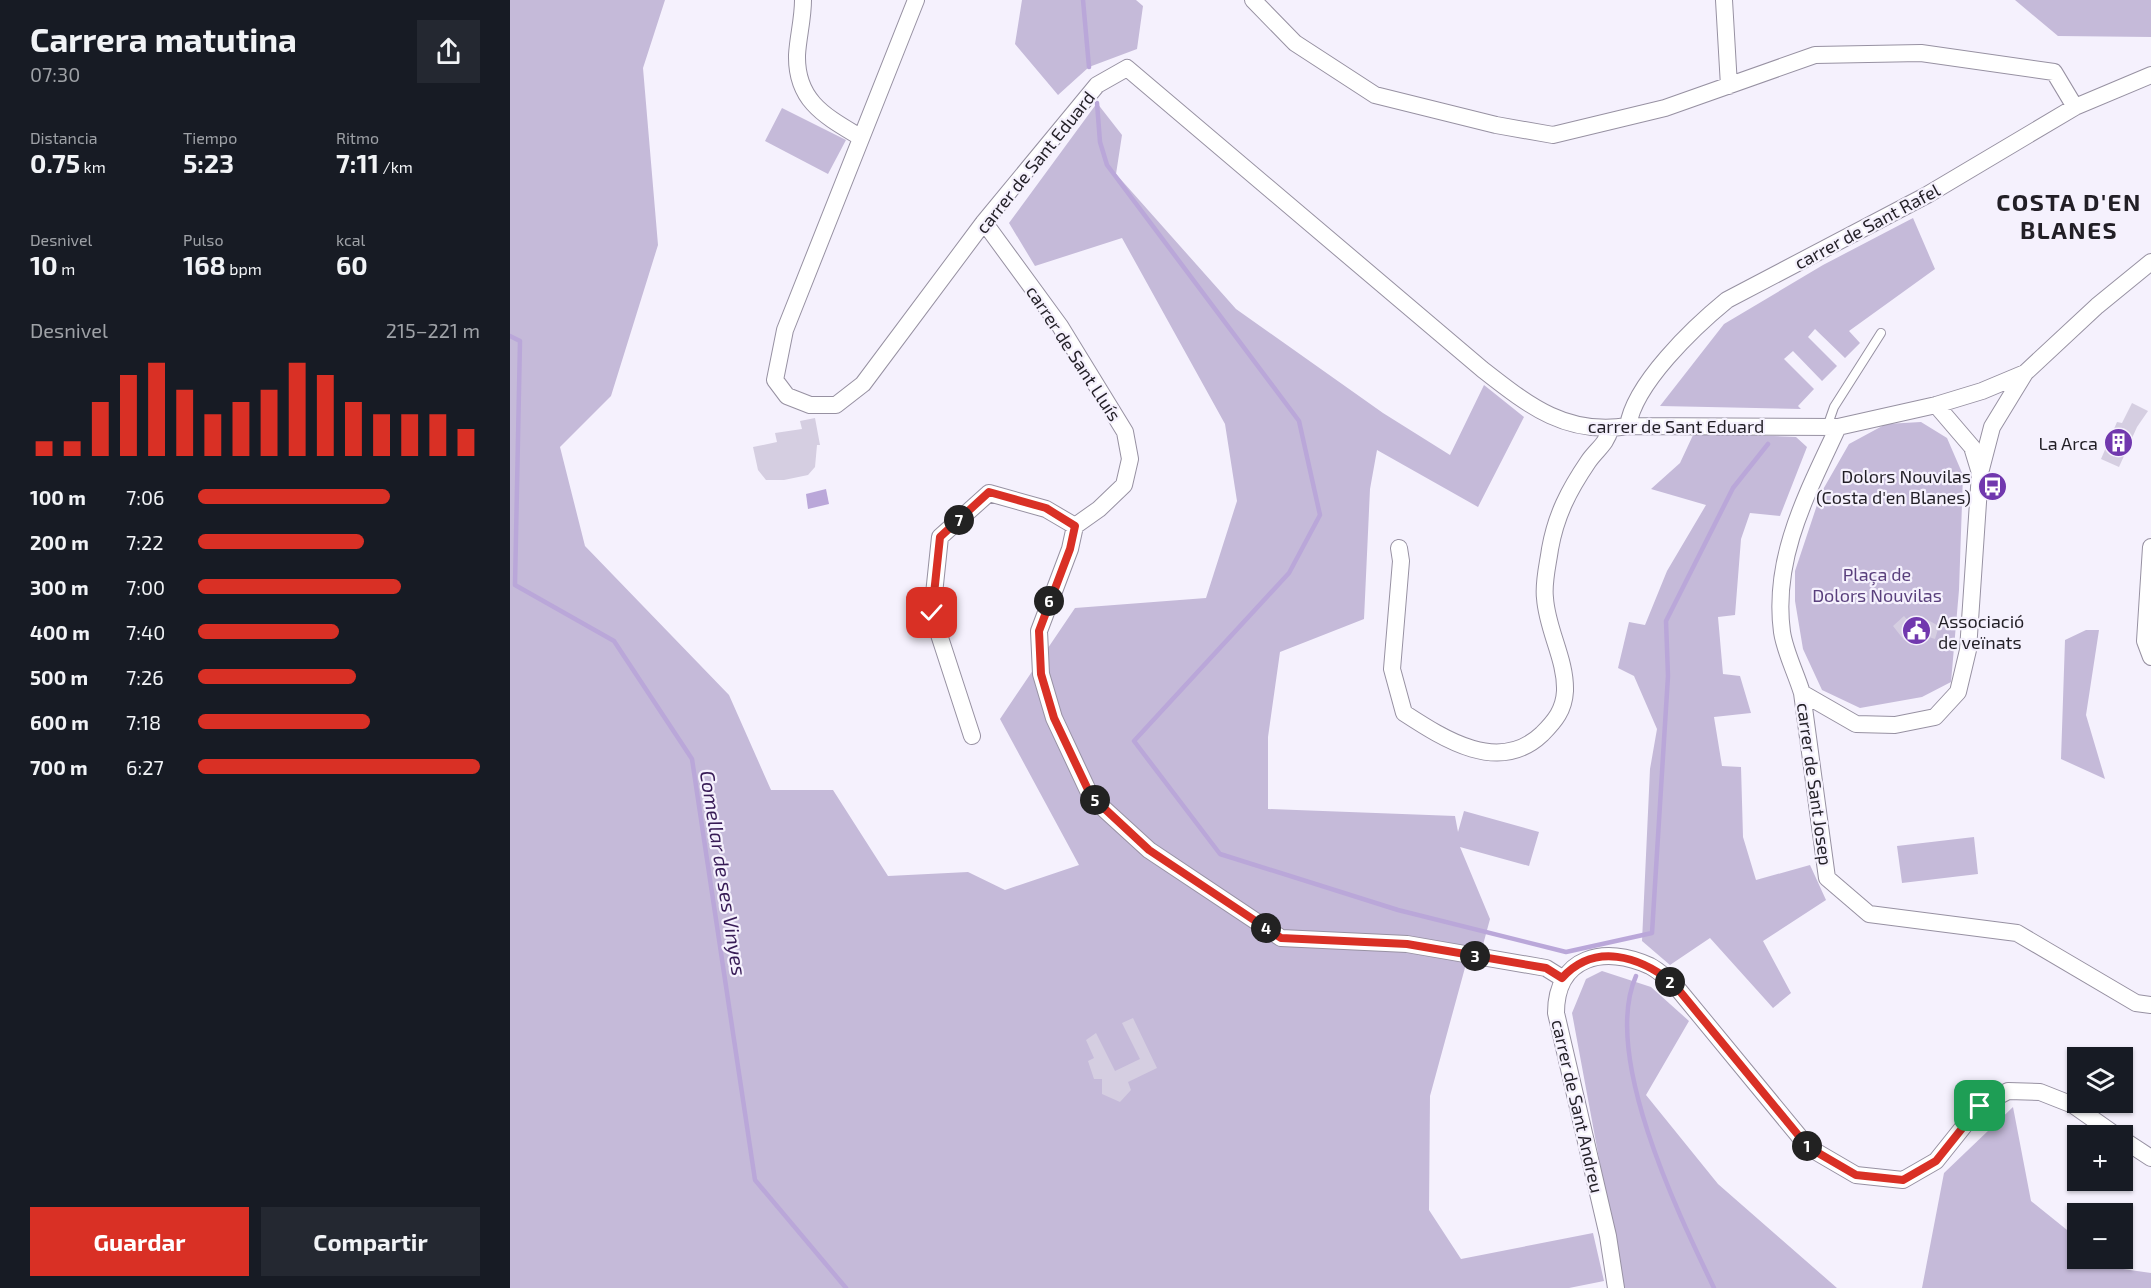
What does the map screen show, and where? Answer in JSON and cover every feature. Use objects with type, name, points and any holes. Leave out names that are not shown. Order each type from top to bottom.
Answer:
[{"type":"street","points":[[803,0],[797,54],[799,75],[805,94],[826,117],[860,137]]},
{"type":"street","name":"carrer de Sant Eduard","points":[[916,0],[785,330],[775,380],[787,396],[810,405],[836,405],[863,384],[984,222],[1097,85],[1127,68],[1513,393],[1563,423],[1610,429],[1628,426],[1833,427]]},
{"type":"street","points":[[1253,0],[1295,43],[1375,95],[1496,126],[1553,135],[1665,108],[1815,55],[1921,53],[2054,72],[2075,107]]},
{"type":"street","points":[[1724,0],[1729,86]]},
{"type":"street","name":"carrer de Sant Rafel","points":[[1628,426],[1629,414],[1642,390],[1689,334],[1727,300],[1927,195],[2075,107],[2151,75]]},
{"type":"street","name":"carrer de Sant Lluís","points":[[984,222],[1060,326],[1125,432],[1130,459],[1124,485],[1099,509],[1075,526]]},
{"type":"street","points":[[2025,373],[1982,391],[1936,405],[1833,427],[1797,516],[1780,579],[1782,633],[1802,693],[1856,724],[1895,725],[1935,717],[1958,692],[1968,650],[1980,473],[1992,427],[2025,373],[2097,306],[2151,262]]},
{"type":"street","points":[[1936,405],[1972,447],[1980,473]]},
{"type":"street","points":[[1400,548],[1392,669],[1404,713],[1446,740],[1494,754],[1515,751],[1533,742],[1558,718],[1565,692],[1561,658],[1545,598],[1558,510],[1589,460],[1608,440],[1610,429]]},
{"type":"street","points":[[972,736],[932,613],[940,537],[989,492],[1046,508],[1075,526],[1070,549],[1039,631],[1041,674],[1054,718],[1091,796],[1149,850],[1281,938],[1407,944],[1546,968],[1562,978],[1574,965],[1592,958],[1612,956],[1652,967],[1673,983],[1808,1147],[1856,1175],[1903,1180],[1936,1161],[1980,1106],[2008,1091],[2040,1092],[2073,1105],[2101,1125]]},
{"type":"street","points":[[2151,547],[2145,641],[2151,657]]},
{"type":"street","name":"carrer de Sant Josep","points":[[1802,693],[1827,878],[1869,914],[2017,933],[2136,1003],[2151,1005]]},
{"type":"street","name":"carrer de Sant Andreu","points":[[1562,978],[1556,994],[1556,1012],[1608,1236],[1616,1288]]},
{"type":"street","points":[[2133,1146],[2151,1158]]},
{"type":"lane","points":[[1833,427],[1834,406],[1881,333]]},
{"type":"green space","points":[[510,0],[665,0],[643,68],[658,245],[611,396],[560,447],[585,546],[729,695],[771,790],[833,790],[888,876],[968,872],[1005,890],[1079,865],[1000,719],[1075,608],[1206,598],[1237,501],[1225,424],[1122,238],[1035,266],[1009,223],[1097,103],[1122,135],[1116,174],[1236,309],[1383,413],[1450,455],[1484,385],[1524,417],[1478,507],[1377,450],[1370,489],[1364,619],[1280,652],[1268,737],[1268,809],[1455,816],[1458,832],[1464,811],[1539,832],[1529,866],[1460,847],[1490,919],[1477,967],[1466,964],[1430,1096],[1429,1210],[1461,1259],[1593,1233],[1604,1281],[1569,1288],[510,1288]]},
{"type":"green space","points":[[1022,0],[1136,0],[1143,6],[1137,49],[1089,67],[1058,95],[1015,44]]},
{"type":"green space","points":[[2015,0],[2151,0],[2151,37],[2058,36]]},
{"type":"green space","points":[[782,108],[846,140],[828,174],[765,141]]},
{"type":"green space","points":[[1913,218],[1935,269],[1849,331],[1860,343],[1845,358],[1815,329],[1808,337],[1837,366],[1822,381],[1793,351],[1784,359],[1814,389],[1798,406],[1801,409],[1660,406],[1724,324],[1823,265]]},
{"type":"green space","name":"Plaça de Dolors Nouvilas","points":[[1921,422],[1947,438],[1963,475],[1959,590],[1951,682],[1922,697],[1860,708],[1822,690],[1803,649],[1795,601],[1795,571],[1821,493],[1849,444],[1886,424]]},
{"type":"green space","points":[[1694,433],[1796,437],[1807,447],[1780,516],[1750,513],[1741,539],[1735,615],[1718,617],[1723,674],[1740,676],[1751,713],[1714,717],[1722,766],[1741,767],[1743,837],[1756,880],[1810,865],[1826,900],[1763,941],[1791,993],[1773,1008],[1710,938],[1670,965],[1642,941],[1650,769],[1657,729],[1634,676],[1618,668],[1629,622],[1645,625],[1667,571],[1706,505],[1651,489],[1680,463]]},
{"type":"green space","points":[[2086,630],[2099,630],[2086,715],[2105,779],[2061,759],[2065,640]]},
{"type":"green space","points":[[1974,837],[1978,874],[1902,883],[1897,846]]},
{"type":"green space","points":[[1602,971],[1651,987],[1689,1021],[1646,1095],[1718,1184],[1837,1288],[1623,1288],[1572,1013],[1586,979]]},
{"type":"green space","points":[[2013,1107],[2031,1201],[2067,1230],[2067,1269],[2123,1269],[2151,1273],[2151,1288],[1922,1288],[1944,1173]]},
{"type":"shaded area","points":[[826,489],[829,504],[808,509],[806,494]]},
{"type":"building","name":"La Arca","points":[[2132,403],[2148,411],[2137,427],[2119,467],[2101,459],[2117,422],[2122,423]]},
{"type":"building","points":[[815,418],[820,445],[817,445],[815,467],[808,475],[784,480],[766,480],[758,470],[753,447],[777,442],[775,433],[802,429],[800,421]]},
{"type":"building","points":[[1904,616],[1916,630],[1904,640],[1893,626]]},
{"type":"building","points":[[1922,617],[1939,626],[1935,639],[1916,633]]},
{"type":"building","points":[[1133,1018],[1157,1068],[1128,1082],[1131,1090],[1120,1102],[1102,1094],[1102,1079],[1094,1079],[1088,1061],[1094,1058],[1086,1040],[1096,1033],[1115,1071],[1140,1059],[1122,1023]]},
{"type":"waterway","points":[[1083,0],[1089,67]]},
{"type":"waterway","points":[[1097,103],[1100,142],[1107,165],[1299,421],[1320,515],[1289,573],[1134,741],[1220,854],[1398,910],[1566,952],[1652,933],[1668,676],[1666,621],[1733,488],[1768,444]]},
{"type":"waterway","name":"Comellar de ses Vinyes","points":[[510,336],[520,341],[515,585],[614,641],[692,759],[755,1180],[846,1288]]},
{"type":"waterway","points":[[1636,976],[1628,1009],[1628,1048],[1636,1090],[1648,1134],[1664,1177],[1714,1288]]},
{"type":"place","name":"La Arca","points":[[2119,443]]},
{"type":"place","name":"Dolors Nouvilas (Costa d'en Blanes)","points":[[1992,486]]},
{"type":"place","name":"Associació de veïnats","points":[[1917,631]]},
{"type":"district","name":"COSTA D'EN BLANES","points":[[2069,215]]},
{"type":"route","points":[[932,613],[940,537],[989,492],[1046,508],[1075,526],[1070,549],[1039,631],[1041,674],[1054,718],[1091,796],[1149,850],[1281,938],[1407,944],[1546,968],[1562,978],[1574,965],[1592,958],[1612,956],[1652,967],[1673,983],[1808,1147],[1856,1175],[1903,1180],[1936,1161],[1980,1106]]}]
